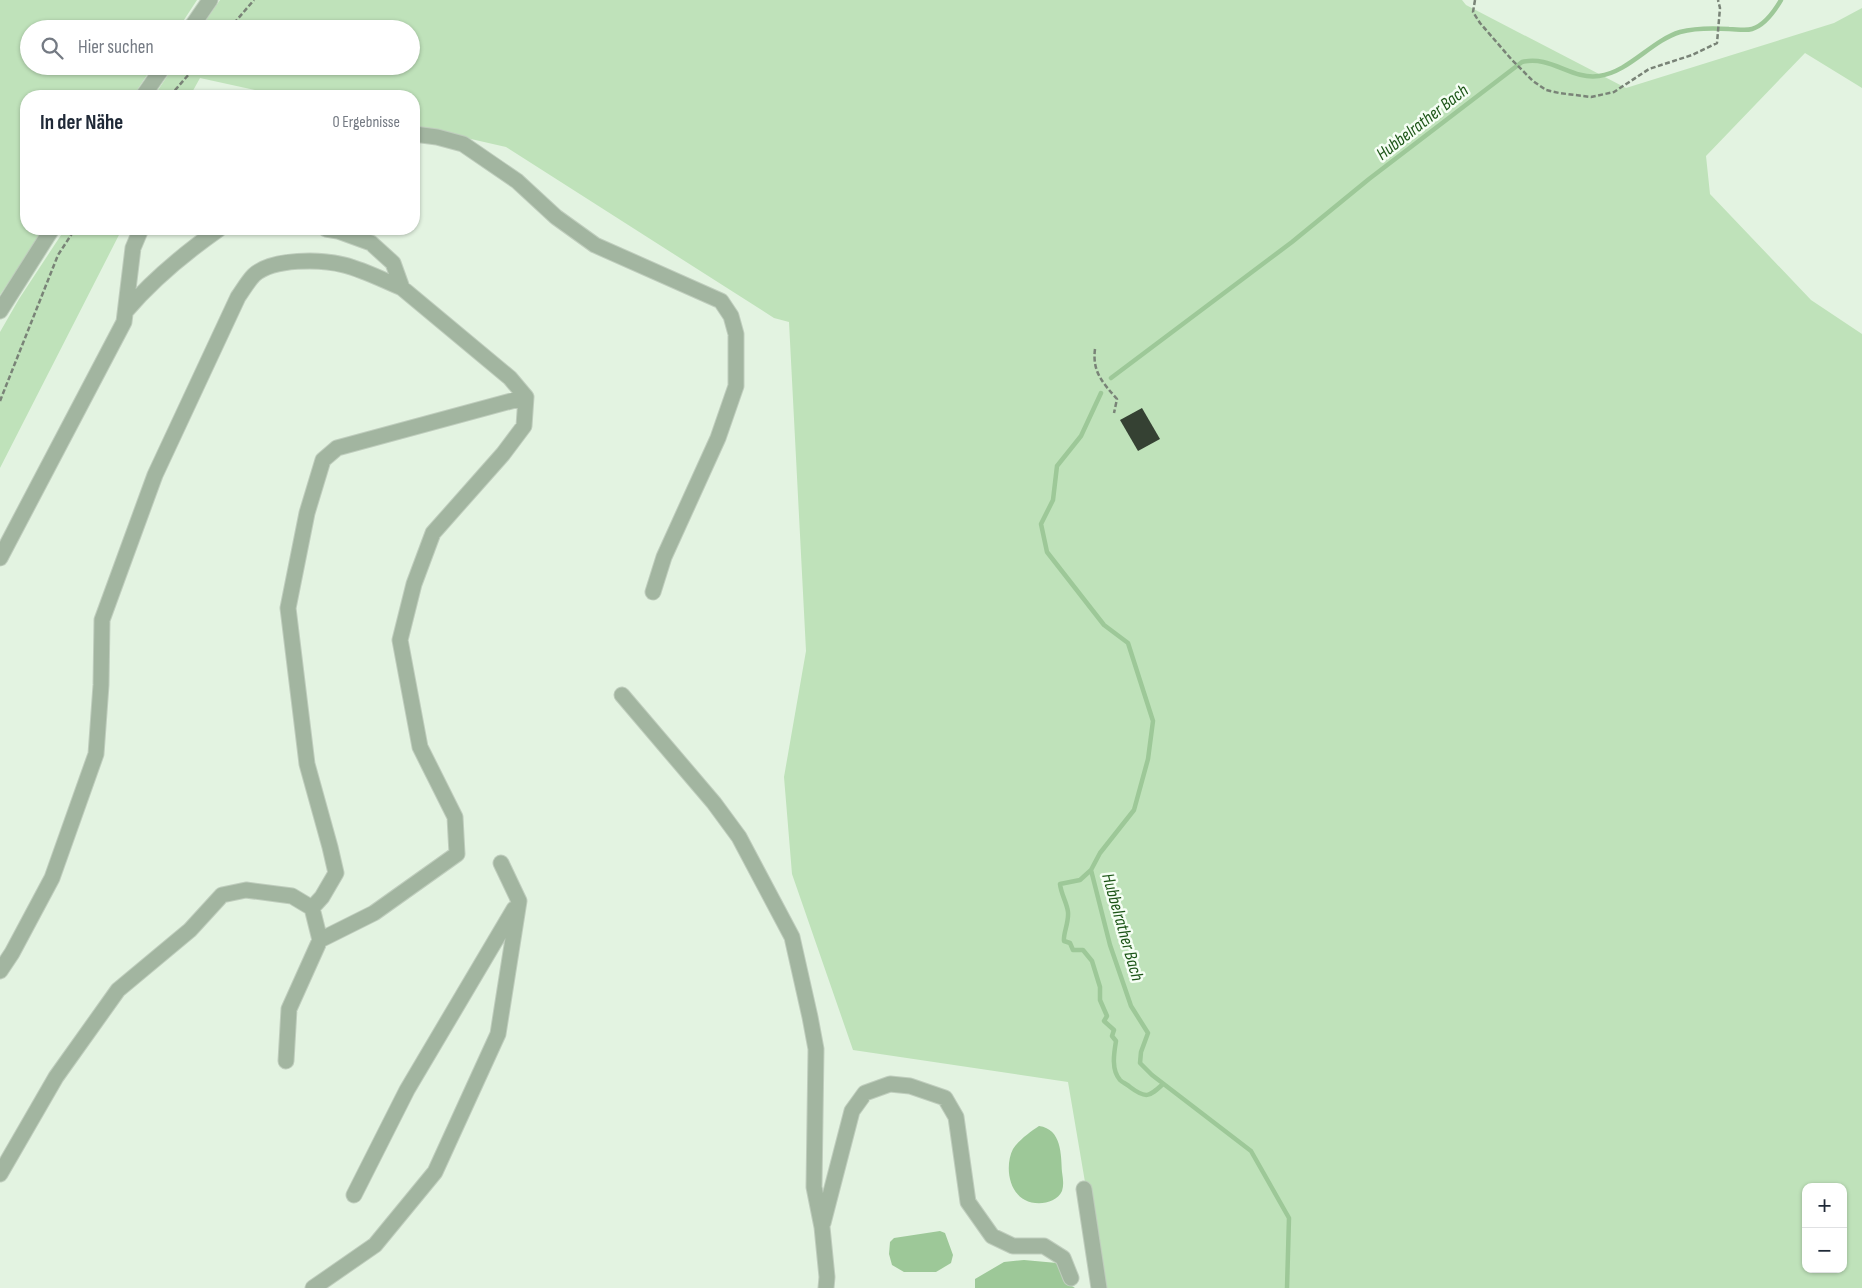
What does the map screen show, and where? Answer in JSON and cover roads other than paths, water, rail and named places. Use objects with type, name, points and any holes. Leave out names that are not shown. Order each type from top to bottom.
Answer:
[{"type":"street","points":[[196,20],[210,0]]},
{"type":"street","points":[[147,90],[158,75]]},
{"type":"street","points":[[420,135],[464,144],[516,181],[556,217],[595,245],[721,301],[731,316],[736,334],[736,386],[718,438],[664,557],[652,592]]},
{"type":"street","points":[[0,312],[48,235]]},
{"type":"street","points":[[0,558],[124,322],[133,248],[138,235]]},
{"type":"street","points":[[126,311],[144,290],[184,254],[211,235]]},
{"type":"street","points":[[349,235],[370,243],[393,263],[402,288]]},
{"type":"street","points":[[0,971],[12,953],[52,878],[96,754],[101,685],[102,620],[155,475],[238,297],[254,275],[271,266],[322,261],[345,265],[402,288],[510,378],[526,397],[524,426],[503,454],[433,533],[414,584],[400,640],[420,746],[455,818],[457,854],[374,913],[320,940]]},
{"type":"street","points":[[312,908],[322,897],[336,873],[307,764],[288,608],[307,513],[323,460],[338,448],[526,397]]},
{"type":"street","points":[[622,695],[714,803],[738,836],[792,937],[816,1049],[814,1187],[822,1227],[827,1276],[826,1288]]},
{"type":"street","points":[[313,1288],[375,1245],[435,1172],[498,1034],[519,901],[501,864]]},
{"type":"street","points":[[0,1174],[56,1077],[118,990],[190,930],[222,895],[246,890],[292,896],[312,908],[320,940],[289,1009],[286,1061]]},
{"type":"street","points":[[354,1195],[407,1090],[519,901]]},
{"type":"street","points":[[822,1227],[852,1111],[866,1093],[890,1084],[910,1086],[944,1098],[956,1117],[968,1202],[992,1236],[1013,1246],[1044,1246],[1063,1258],[1071,1278]]},
{"type":"street","points":[[1084,1189],[1099,1288]]},
{"type":"waterway","name":"Hubbelrather Bach","points":[[1111,378],[1292,242],[1369,179],[1522,62],[1542,62],[1579,75],[1599,76],[1620,69],[1659,42],[1680,32],[1717,28],[1746,30],[1757,27],[1769,18],[1781,0]]},
{"type":"waterway","name":"Hubbelrather Bach","points":[[1101,393],[1081,436],[1057,466],[1053,500],[1041,524],[1047,552],[1104,625],[1128,643],[1153,721],[1148,759],[1134,810],[1100,853],[1091,870],[1110,945],[1131,1006],[1148,1033],[1141,1052],[1140,1063],[1152,1075],[1251,1151],[1289,1218],[1287,1288]]},
{"type":"waterway","points":[[1091,870],[1080,880],[1060,884],[1068,912],[1064,941],[1070,943],[1073,950],[1083,950],[1092,961],[1100,987],[1100,1000],[1107,1016],[1104,1021],[1114,1030],[1112,1036],[1116,1041],[1114,1061],[1117,1076],[1122,1082],[1144,1095],[1151,1094],[1163,1084]]}]
